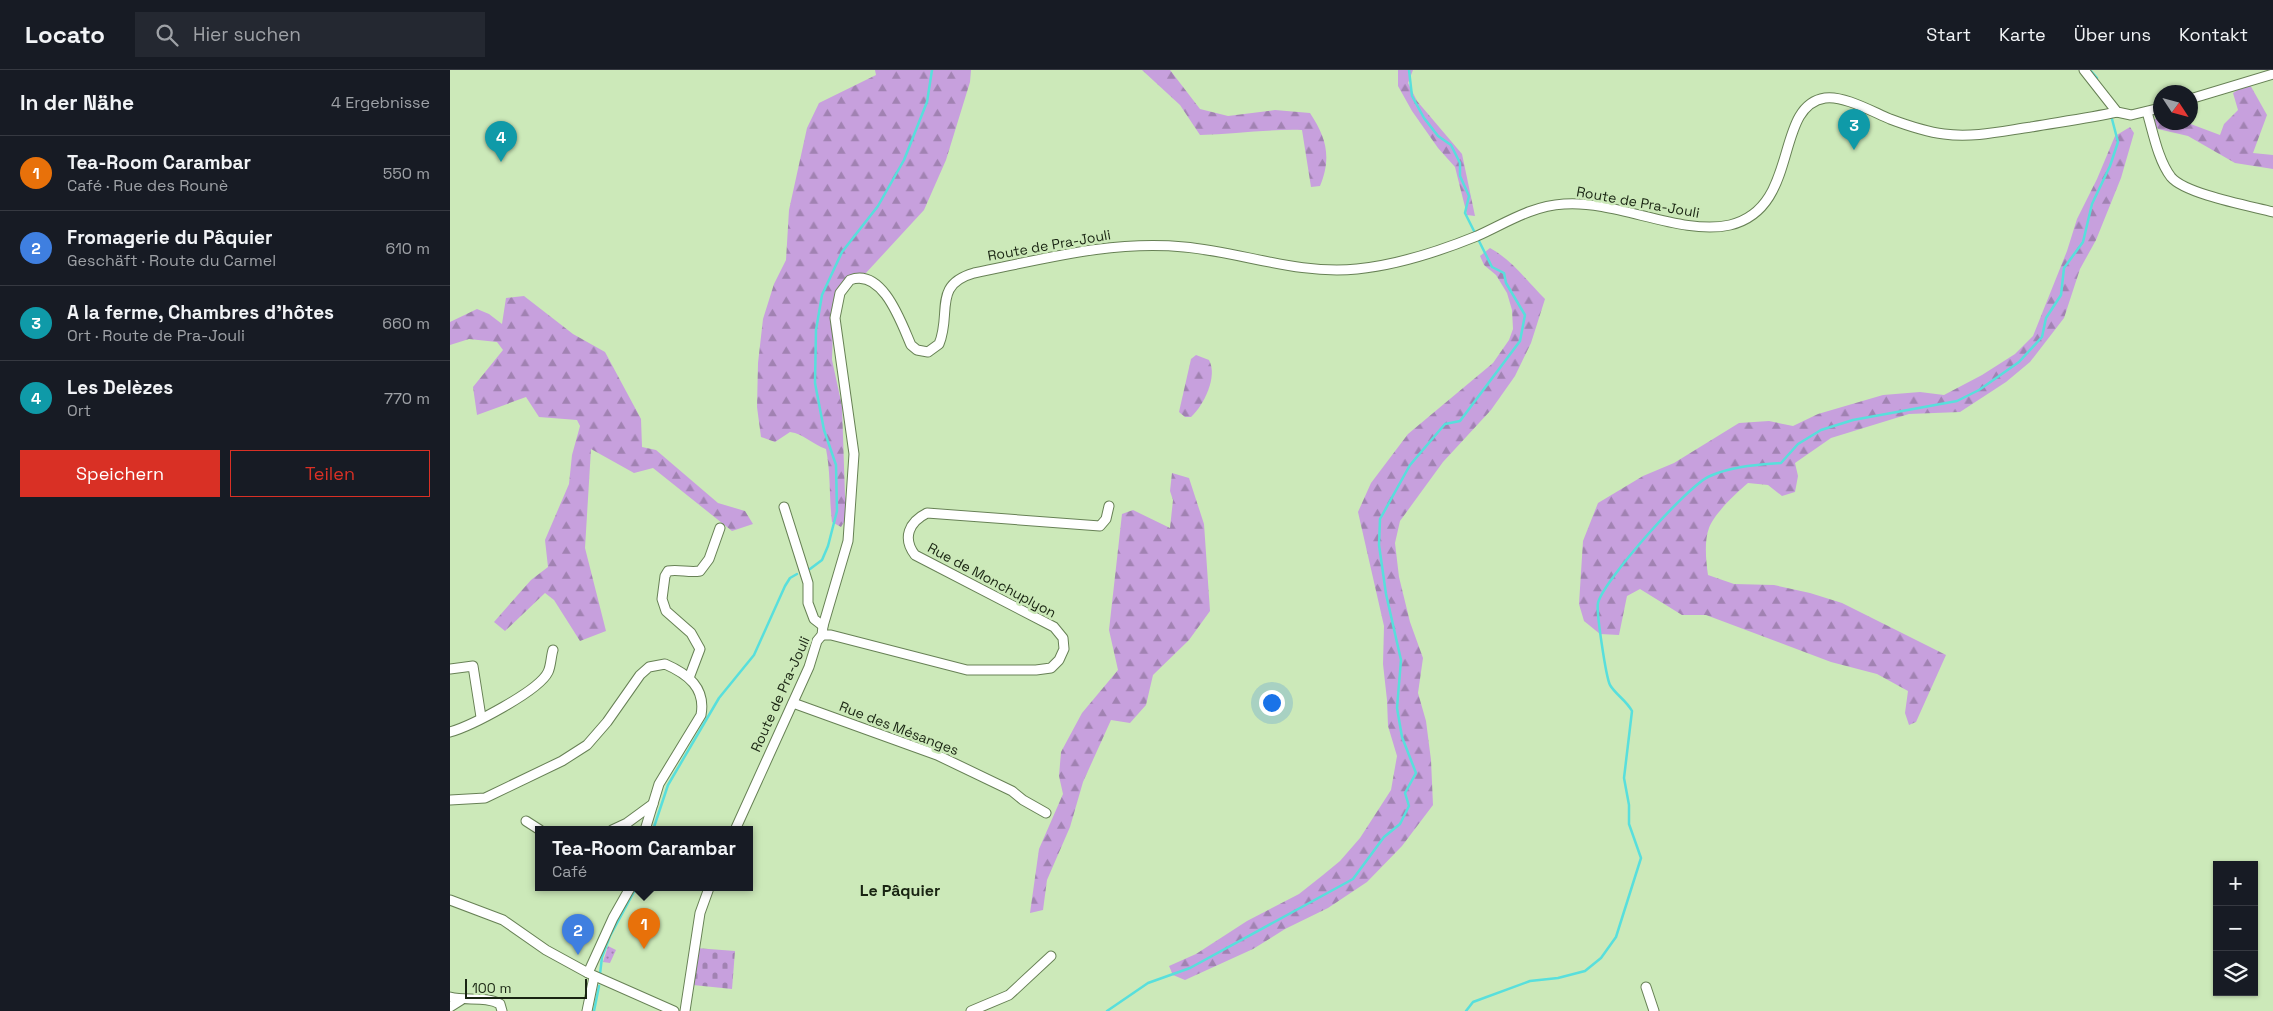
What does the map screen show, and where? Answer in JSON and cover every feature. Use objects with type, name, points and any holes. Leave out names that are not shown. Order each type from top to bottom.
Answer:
[{"type":"street","points":[[2084,70],[2117,112],[2131,115],[2153,110]]},
{"type":"street","points":[[2198,97],[2273,74]]},
{"type":"street","name":"Route de Pra-Jouli","points":[[737,826],[810,666],[817,642],[823,630],[848,541],[854,447],[835,318],[840,293],[850,280],[859,278],[881,289],[890,300],[911,345],[917,350],[928,352],[938,347],[941,340],[947,293],[950,285],[958,278],[1087,250],[1127,245],[1188,247],[1304,269],[1356,269],[1391,263],[1430,252],[1477,236],[1521,213],[1568,204],[1606,207],[1694,226],[1728,226],[1751,216],[1770,197],[1779,181],[1795,125],[1803,112],[1813,102],[1832,97],[1894,121],[1945,134],[1987,134],[2117,112]]},
{"type":"street","points":[[2147,112],[2164,163],[2170,175],[2178,182],[2193,190],[2273,212]]},
{"type":"street","name":"Rue de Monchuplyon","points":[[823,630],[831,635],[967,670],[1036,670],[1050,668],[1059,660],[1064,649],[1063,638],[1054,627],[915,555],[910,547],[908,538],[911,527],[916,518],[927,513],[1100,526],[1106,519],[1109,506]]},
{"type":"street","points":[[784,507],[808,583],[808,603],[814,618],[823,630]]},
{"type":"street","points":[[690,678],[700,649],[691,633],[666,611],[662,599],[665,576],[668,571],[676,570],[692,573],[700,571],[709,559],[720,528]]},
{"type":"street","points":[[450,732],[465,727],[534,688],[548,672],[553,650]]},
{"type":"street","points":[[450,800],[485,798],[562,761],[586,745],[607,722],[640,675],[649,667],[665,664],[690,678],[700,692],[702,702],[701,715],[659,784],[646,826]]},
{"type":"street","points":[[450,669],[473,666],[481,717]]},
{"type":"street","name":"Rue des Mésanges","points":[[793,703],[937,755],[1012,791],[1023,800],[1046,813]]},
{"type":"street","points":[[621,826],[653,804]]},
{"type":"street","points":[[526,821],[535,827]]},
{"type":"street","points":[[587,1011],[591,975],[613,918],[628,891]]},
{"type":"street","points":[[686,1011],[699,921],[708,891]]},
{"type":"street","points":[[450,900],[503,920],[546,950],[591,975],[674,1011]]},
{"type":"street","points":[[971,1011],[1009,995],[1051,956]]},
{"type":"street","points":[[1646,987],[1654,1011]]},
{"type":"street","points":[[450,998],[493,1000],[500,1004],[502,1011]]},
{"type":"street","points":[[450,1007],[461,1000]]},
{"type":"green space","points":[[875,70],[971,70],[970,82],[946,160],[924,210],[865,274],[847,276],[834,299],[832,360],[842,406],[845,496],[850,512],[841,527],[832,522],[826,449],[800,435],[790,432],[775,442],[761,437],[757,407],[758,363],[763,319],[774,284],[786,260],[789,210],[807,128],[819,103],[876,75]]},
{"type":"green space","points":[[1142,70],[1170,70],[1200,109],[1228,116],[1275,110],[1310,113],[1320,130],[1326,148],[1326,166],[1320,186],[1311,187],[1302,130],[1200,135],[1180,105]]},
{"type":"green space","points":[[1398,70],[1413,70],[1408,83],[1417,101],[1462,154],[1475,216],[1467,215],[1455,167],[1438,148],[1412,111],[1398,86]]},
{"type":"green space","points":[[2249,83],[2267,115],[2253,153],[2273,155],[2273,169],[2235,163],[2188,136],[2162,130],[2198,130],[2198,127],[2220,135],[2224,124],[2238,110],[2233,93]]},
{"type":"green space","points":[[2130,127],[2134,133],[2121,178],[2096,240],[2080,269],[2064,318],[2030,362],[2006,382],[1960,412],[1909,414],[1831,438],[1795,463],[1798,476],[1795,492],[1782,496],[1768,485],[1748,483],[1720,510],[1707,533],[1706,557],[1708,575],[1734,584],[1774,585],[1842,603],[1946,655],[1916,722],[1909,725],[1905,713],[1908,691],[1877,674],[1831,662],[1706,615],[1682,615],[1640,589],[1627,596],[1619,635],[1600,634],[1584,621],[1579,604],[1583,541],[1598,503],[1643,476],[1674,463],[1739,423],[1769,421],[1793,426],[1818,414],[1883,395],[1920,392],[1944,395],[1982,375],[2015,354],[2033,336],[2067,251],[2077,219],[2097,179],[2115,136]]},
{"type":"green space","points":[[1490,248],[1512,265],[1545,299],[1531,343],[1515,376],[1491,410],[1443,462],[1400,521],[1395,543],[1399,577],[1410,622],[1423,658],[1418,693],[1426,721],[1431,760],[1433,805],[1402,846],[1367,882],[1328,908],[1285,929],[1253,949],[1185,980],[1173,975],[1169,966],[1196,954],[1247,921],[1299,894],[1340,861],[1360,838],[1391,790],[1397,756],[1388,726],[1383,664],[1384,626],[1358,512],[1371,483],[1408,434],[1493,363],[1509,340],[1513,329],[1512,310],[1507,293],[1496,275],[1484,265],[1480,256]]},
{"type":"green space","points":[[524,296],[573,334],[605,352],[641,419],[642,447],[656,450],[718,503],[745,511],[753,524],[732,531],[653,468],[634,473],[591,449],[585,548],[606,631],[580,641],[554,600],[545,593],[505,631],[494,622],[531,580],[548,567],[545,540],[569,484],[572,455],[580,426],[577,420],[539,417],[526,397],[477,415],[473,387],[503,350],[497,342],[469,339],[450,345],[450,322],[477,309],[489,314],[502,324],[506,298]]},
{"type":"green space","points":[[1196,355],[1209,360],[1212,374],[1211,382],[1205,398],[1196,412],[1191,417],[1185,417],[1179,412],[1191,359]]},
{"type":"green space","points":[[1172,473],[1189,478],[1204,524],[1210,611],[1189,640],[1153,675],[1146,705],[1130,723],[1111,720],[1083,782],[1070,827],[1047,880],[1043,910],[1030,913],[1039,849],[1063,794],[1059,776],[1061,752],[1082,713],[1118,670],[1109,630],[1122,514],[1133,510],[1170,528],[1173,500],[1170,491]]},
{"type":"green space","points":[[608,946],[616,950],[610,963],[603,962]]},
{"type":"green space","points":[[696,948],[735,951],[732,989],[693,985]]},
{"type":"waterway","points":[[810,569],[822,560],[828,546],[837,511],[836,465],[824,430],[815,383],[816,330],[822,295],[842,252],[878,206],[904,160],[927,102],[932,70]]},
{"type":"waterway","points":[[1409,70],[1412,96],[1424,118],[1438,136],[1451,145],[1460,163],[1460,176],[1469,196],[1465,213],[1475,233]]},
{"type":"waterway","points":[[2090,70],[2097,78]]},
{"type":"waterway","points":[[1466,1011],[1473,1002],[1530,981],[1558,978],[1585,971],[1601,958],[1616,937],[1641,858],[1629,824],[1629,805],[1624,778],[1632,711],[1615,692],[1608,680],[1598,618],[1598,603],[1615,575],[1648,534],[1684,496],[1710,476],[1736,468],[1781,463],[1798,444],[1821,430],[1853,420],[1957,401],[1979,390],[2019,362],[2042,337],[2046,318],[2061,295],[2064,268],[2083,242],[2092,204],[2110,166],[2118,142],[2112,119]]},
{"type":"waterway","points":[[1107,1011],[1148,983],[1190,968],[1353,879],[1384,837],[1400,824],[1409,806],[1405,793],[1416,773],[1402,737],[1397,708],[1401,660],[1386,594],[1379,545],[1380,519],[1410,465],[1445,424],[1460,421],[1520,341],[1525,315],[1506,283],[1504,273],[1492,267],[1479,241]]},
{"type":"waterway","points":[[654,826],[668,785],[719,698],[754,655],[785,586],[790,578],[797,574]]},
{"type":"waterway","points":[[600,974],[602,957],[610,936],[634,891]]},
{"type":"waterway","points":[[594,1011],[599,986]]},
{"type":"place","name":"A la ferme, Chambres d'hôtes","points":[[1854,150]]},
{"type":"place","name":"Les Delèzes","points":[[501,162]]},
{"type":"place","name":"Tea-Room Carambar","points":[[644,949]]},
{"type":"place","name":"Fromagerie du Pâquier","points":[[578,955]]},
{"type":"district","name":"Le Pâquier","points":[[900,890]]}]
